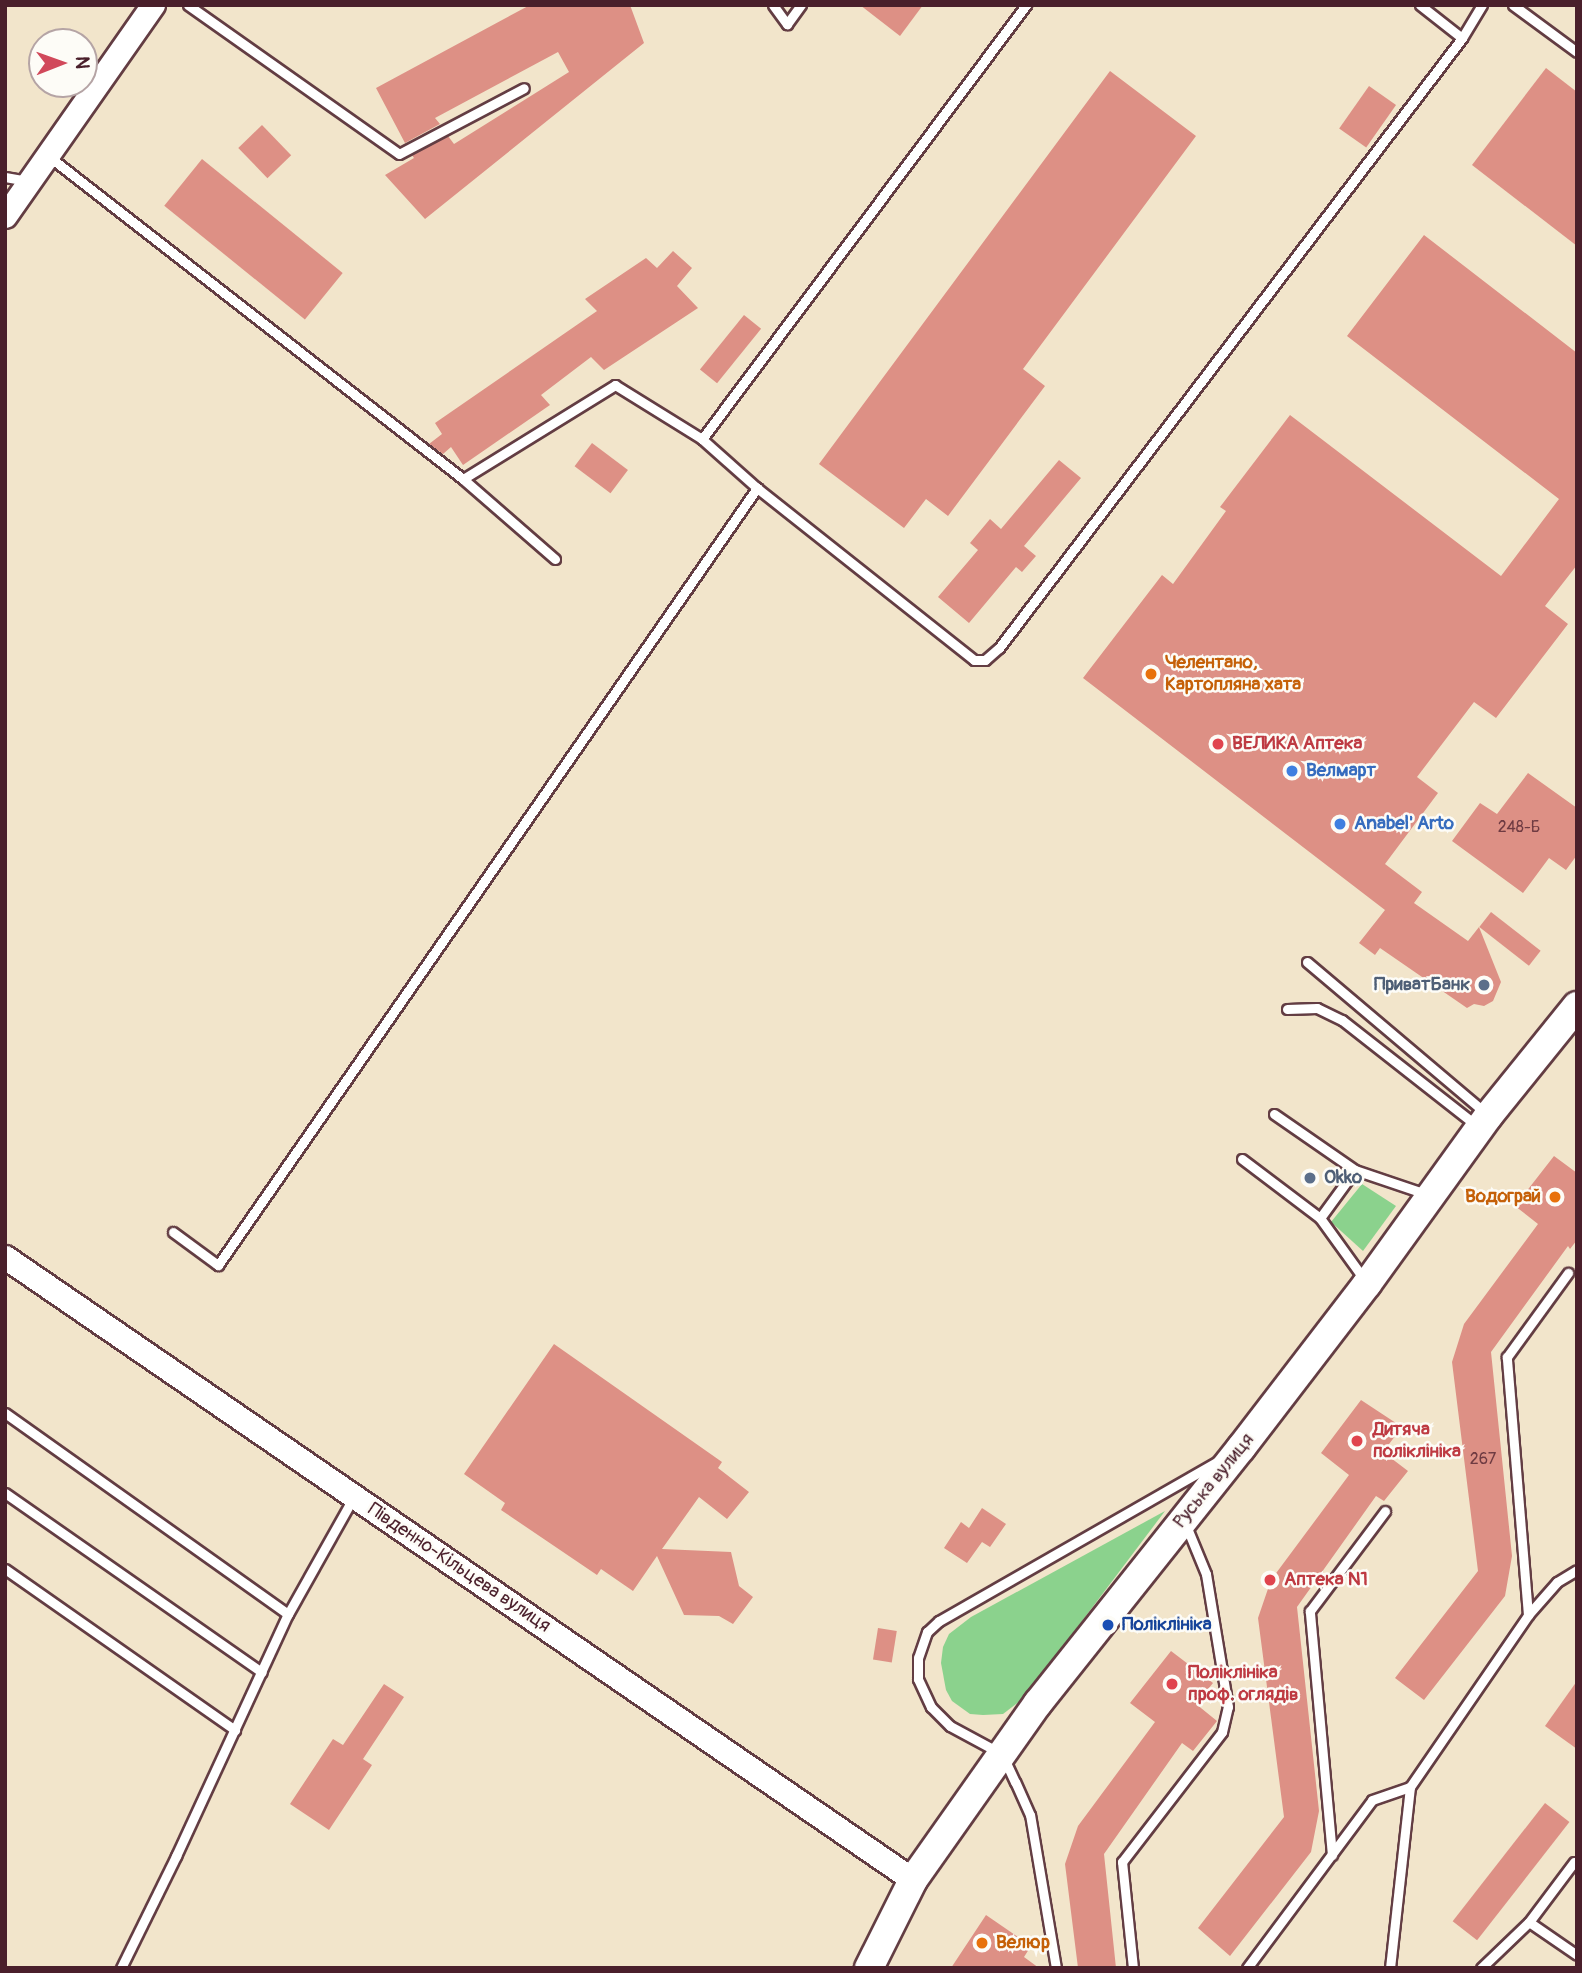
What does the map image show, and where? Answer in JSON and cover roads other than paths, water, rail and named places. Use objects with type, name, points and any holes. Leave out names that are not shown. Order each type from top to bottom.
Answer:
[{"type":"main road","name":"Руська вулиця","points":[[869,1968],[913,1880],[1002,1754],[1367,1284],[1484,1121],[1577,1006]]},
{"type":"street","points":[[5,216],[153,5]]},
{"type":"street","name":"Південно-Кільцева вулиця","points":[[5,1256],[913,1880]]},
{"type":"lane","points":[[188,5],[399,154],[524,88]]},
{"type":"lane","points":[[773,5],[787,24],[801,5]]},
{"type":"lane","points":[[702,439],[1026,5]]},
{"type":"lane","points":[[1420,5],[1462,38]]},
{"type":"lane","points":[[463,480],[615,385],[702,439],[757,488],[974,660],[985,660],[999,648],[1462,38],[1482,5]]},
{"type":"lane","points":[[1513,5],[1577,52]]},
{"type":"lane","points":[[47,155],[463,480],[555,559]]},
{"type":"lane","points":[[5,177],[29,181]]},
{"type":"lane","points":[[173,1232],[218,1265],[757,488]]},
{"type":"lane","points":[[1307,962],[1484,1121]]},
{"type":"lane","points":[[1287,1009],[1317,1008],[1342,1020],[1484,1121]]},
{"type":"lane","points":[[1274,1114],[1355,1170],[1432,1196]]},
{"type":"lane","points":[[1241,1159],[1320,1218],[1367,1284]]},
{"type":"lane","points":[[1320,1218],[1355,1170]]},
{"type":"lane","points":[[1528,1615],[1507,1357],[1568,1273]]},
{"type":"lane","points":[[5,1413],[288,1614]]},
{"type":"lane","points":[[1056,1968],[1030,1815],[1002,1754],[950,1726],[931,1707],[918,1679],[918,1658],[927,1632],[969,1602],[1241,1448]]},
{"type":"lane","points":[[5,1493],[262,1672]]},
{"type":"lane","points":[[121,1968],[288,1614],[354,1496]]},
{"type":"lane","points":[[1332,1856],[1310,1611],[1385,1511]]},
{"type":"lane","points":[[1133,1968],[1122,1862],[1222,1732],[1228,1707],[1206,1574],[1183,1519]]},
{"type":"lane","points":[[5,1569],[235,1731]]},
{"type":"lane","points":[[1390,1968],[1410,1787],[1528,1615],[1557,1582],[1577,1570]]},
{"type":"lane","points":[[1247,1968],[1372,1800],[1410,1787]]},
{"type":"lane","points":[[1481,1968],[1529,1922],[1574,1862]]},
{"type":"lane","points":[[1529,1922],[1577,1955]]},
{"type":"place","name":"Челентано, Картопляна хата","points":[[1151,674]]},
{"type":"place","name":"ВЕЛИКА Аптека","points":[[1218,744]]},
{"type":"place","name":"Велмарт","points":[[1292,771]]},
{"type":"place","name":"Anabel' Arto","points":[[1340,824]]},
{"type":"place","name":"ПриватБанк","points":[[1484,985]]},
{"type":"place","name":"Okko","points":[[1310,1178]]},
{"type":"place","name":"Водограй","points":[[1555,1197]]},
{"type":"place","name":"Дитяча поліклініка","points":[[1357,1441]]},
{"type":"place","name":"Аптека N1","points":[[1270,1580]]},
{"type":"place","name":"Поліклініка","points":[[1108,1625]]},
{"type":"place","name":"Поліклініка проф. оглядів","points":[[1172,1684]]},
{"type":"place","name":"Велюр","points":[[982,1943]]}]
